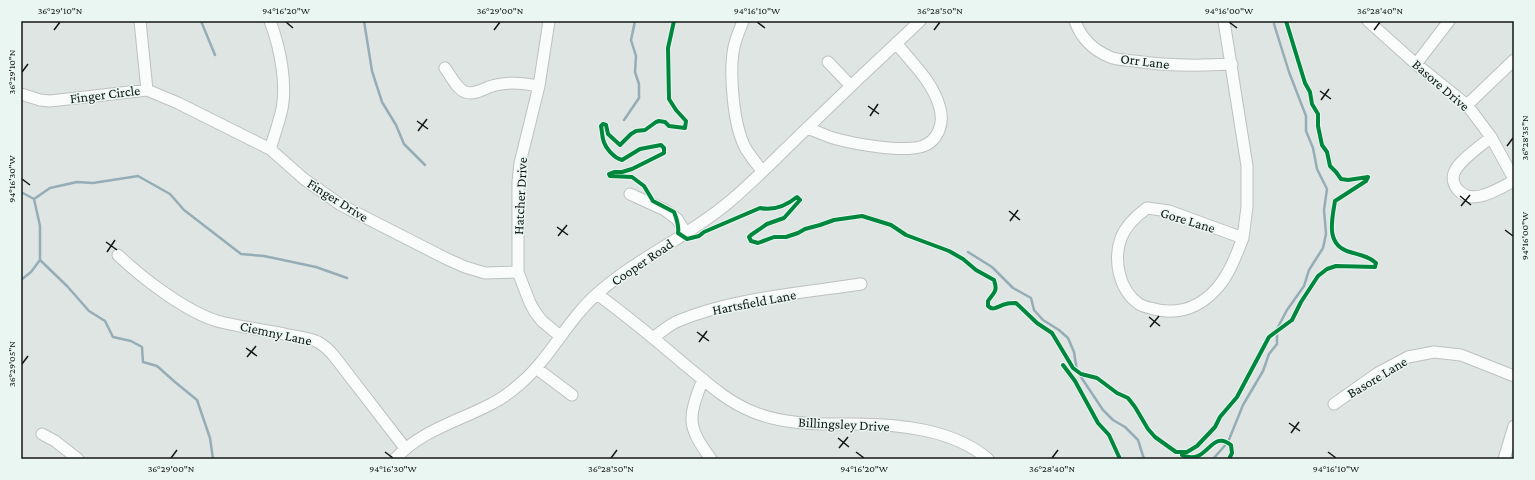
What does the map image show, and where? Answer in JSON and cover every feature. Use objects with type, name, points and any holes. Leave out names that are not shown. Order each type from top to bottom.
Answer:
[{"type":"street","name":"Finger Circle","points":[[21,94],[40,100],[50,101],[147,90],[140,21]]},
{"type":"street","points":[[270,21],[276,37],[282,76],[283,94],[281,112],[270,149]]},
{"type":"street","name":"Hatcher Drive","points":[[549,21],[539,86],[520,163],[518,189],[518,272],[535,312],[542,321],[560,336]]},
{"type":"street","points":[[743,21],[734,47],[732,76],[734,106],[738,128],[746,148],[762,171]]},
{"type":"street","name":"Cooper Road","points":[[400,455],[428,433],[494,402],[522,382],[536,368],[579,312],[597,294],[619,276],[686,233],[727,204],[920,21]]},
{"type":"street","name":"Orr Lane","points":[[1075,21],[1078,32],[1092,47],[1111,57],[1156,64],[1198,66],[1232,64]]},
{"type":"street","name":"Gore Lane","points":[[1224,21],[1247,166],[1247,207],[1243,238],[1227,274],[1218,286],[1208,297],[1186,310],[1162,312],[1140,305],[1130,296],[1123,286],[1118,268],[1118,251],[1121,238],[1136,216],[1147,208],[1169,211],[1243,238]]},
{"type":"street","name":"Basore Drive","points":[[1368,21],[1416,64],[1467,105],[1491,137],[1514,180]]},
{"type":"street","points":[[1416,64],[1449,21]]},
{"type":"street","points":[[807,128],[843,141],[894,148],[921,147],[933,140],[942,124],[939,105],[926,80],[896,43]]},
{"type":"street","points":[[1467,105],[1514,60]]},
{"type":"street","points":[[828,62],[851,86]]},
{"type":"street","points":[[445,68],[459,88],[465,92],[472,93],[496,85],[521,83],[539,86]]},
{"type":"street","name":"Finger Drive","points":[[147,90],[178,102],[270,149],[304,179],[341,205],[445,258],[465,267],[485,273],[518,272]]},
{"type":"street","points":[[1491,137],[1462,161],[1454,173],[1453,179],[1455,187],[1464,196],[1473,197],[1485,195],[1514,180]]},
{"type":"street","points":[[630,194],[666,210],[677,219],[686,233]]},
{"type":"street","name":"Ciemny Lane","points":[[118,255],[152,283],[195,311],[216,321],[303,338],[318,342],[328,349],[339,362],[400,455]]},
{"type":"street","name":"Hartsfield Lane","points":[[653,338],[676,322],[707,310],[751,301],[861,284]]},
{"type":"street","name":"Billingsley Drive","points":[[597,294],[703,379],[736,404],[751,412],[785,421],[809,424],[882,425],[927,430],[968,445],[988,459]]},
{"type":"street","name":"Basore Lane","points":[[1334,404],[1378,373],[1408,357],[1421,354],[1434,352],[1461,355],[1514,376]]},
{"type":"street","points":[[536,368],[572,395]]},
{"type":"street","points":[[703,379],[691,420],[693,430],[701,446],[711,459]]},
{"type":"street","points":[[1504,459],[1514,426]]},
{"type":"street","points":[[42,434],[61,445],[78,459]]},
{"type":"waterway","points":[[201,21],[215,55]]},
{"type":"waterway","points":[[364,21],[372,71],[382,102],[396,125],[404,144],[425,165]]},
{"type":"waterway","points":[[624,120],[639,98],[639,84],[635,72],[636,56],[631,40],[635,21]]},
{"type":"waterway","points":[[1213,459],[1228,442],[1243,405],[1263,371],[1269,354],[1277,344],[1277,329],[1287,310],[1304,286],[1309,270],[1323,248],[1326,234],[1324,210],[1327,189],[1317,169],[1313,148],[1306,131],[1306,116],[1289,72],[1274,24]]},
{"type":"waterway","points":[[34,199],[50,188],[77,182],[93,183],[138,176],[170,194],[184,210],[241,254],[264,256],[316,267],[347,278]]},
{"type":"waterway","points":[[21,192],[34,199],[40,226],[40,260],[67,286],[89,311],[105,321],[113,337],[131,341],[142,347],[143,362],[157,366],[197,400],[210,438],[213,459]]},
{"type":"waterway","points":[[968,252],[992,267],[1013,288],[1031,298],[1034,310],[1043,320],[1059,330],[1068,338],[1074,352],[1077,371],[1103,410],[1113,420],[1125,427],[1138,440],[1144,459]]},
{"type":"waterway","points":[[21,280],[31,272],[40,260]]},
{"type":"cycle path","points":[[674,21],[668,48],[669,99],[686,121],[685,128],[669,126],[665,122],[659,121],[645,130],[636,131],[631,134],[620,145],[608,134],[606,125],[603,124],[601,126],[604,142],[610,152],[619,159],[622,160],[640,149],[661,145],[664,148],[664,153],[632,169],[609,174],[610,176],[632,177],[644,186],[653,201],[674,212],[678,225],[678,233],[687,239],[699,236],[704,232],[760,208],[770,209],[780,207],[797,197],[800,200],[784,218],[767,224],[751,235],[749,237],[751,241],[758,243],[774,237],[786,237],[834,220],[862,216],[891,225],[906,235],[949,251],[963,259],[976,270],[994,280],[994,294],[988,301],[988,306],[990,308],[1016,303],[1037,323],[1052,333],[1073,368],[1081,374],[1097,378],[1117,393],[1128,398],[1148,429],[1155,437],[1176,452],[1187,452],[1197,446],[1215,427],[1220,417],[1237,397],[1269,337],[1292,320],[1301,302],[1318,276],[1327,269],[1336,266],[1375,267],[1376,263],[1370,259],[1342,249],[1333,238],[1332,224],[1335,201],[1366,181],[1368,177],[1348,180],[1341,179],[1330,166],[1327,152],[1322,145],[1318,126],[1318,114],[1312,104],[1310,92],[1305,83],[1286,21]]},
{"type":"cycle path","points":[[1063,365],[1075,381],[1098,423],[1109,435],[1120,459]]},
{"type":"cycle path","points":[[1182,455],[1191,457],[1198,456],[1218,441],[1224,441],[1231,445],[1232,453],[1229,459]]}]
